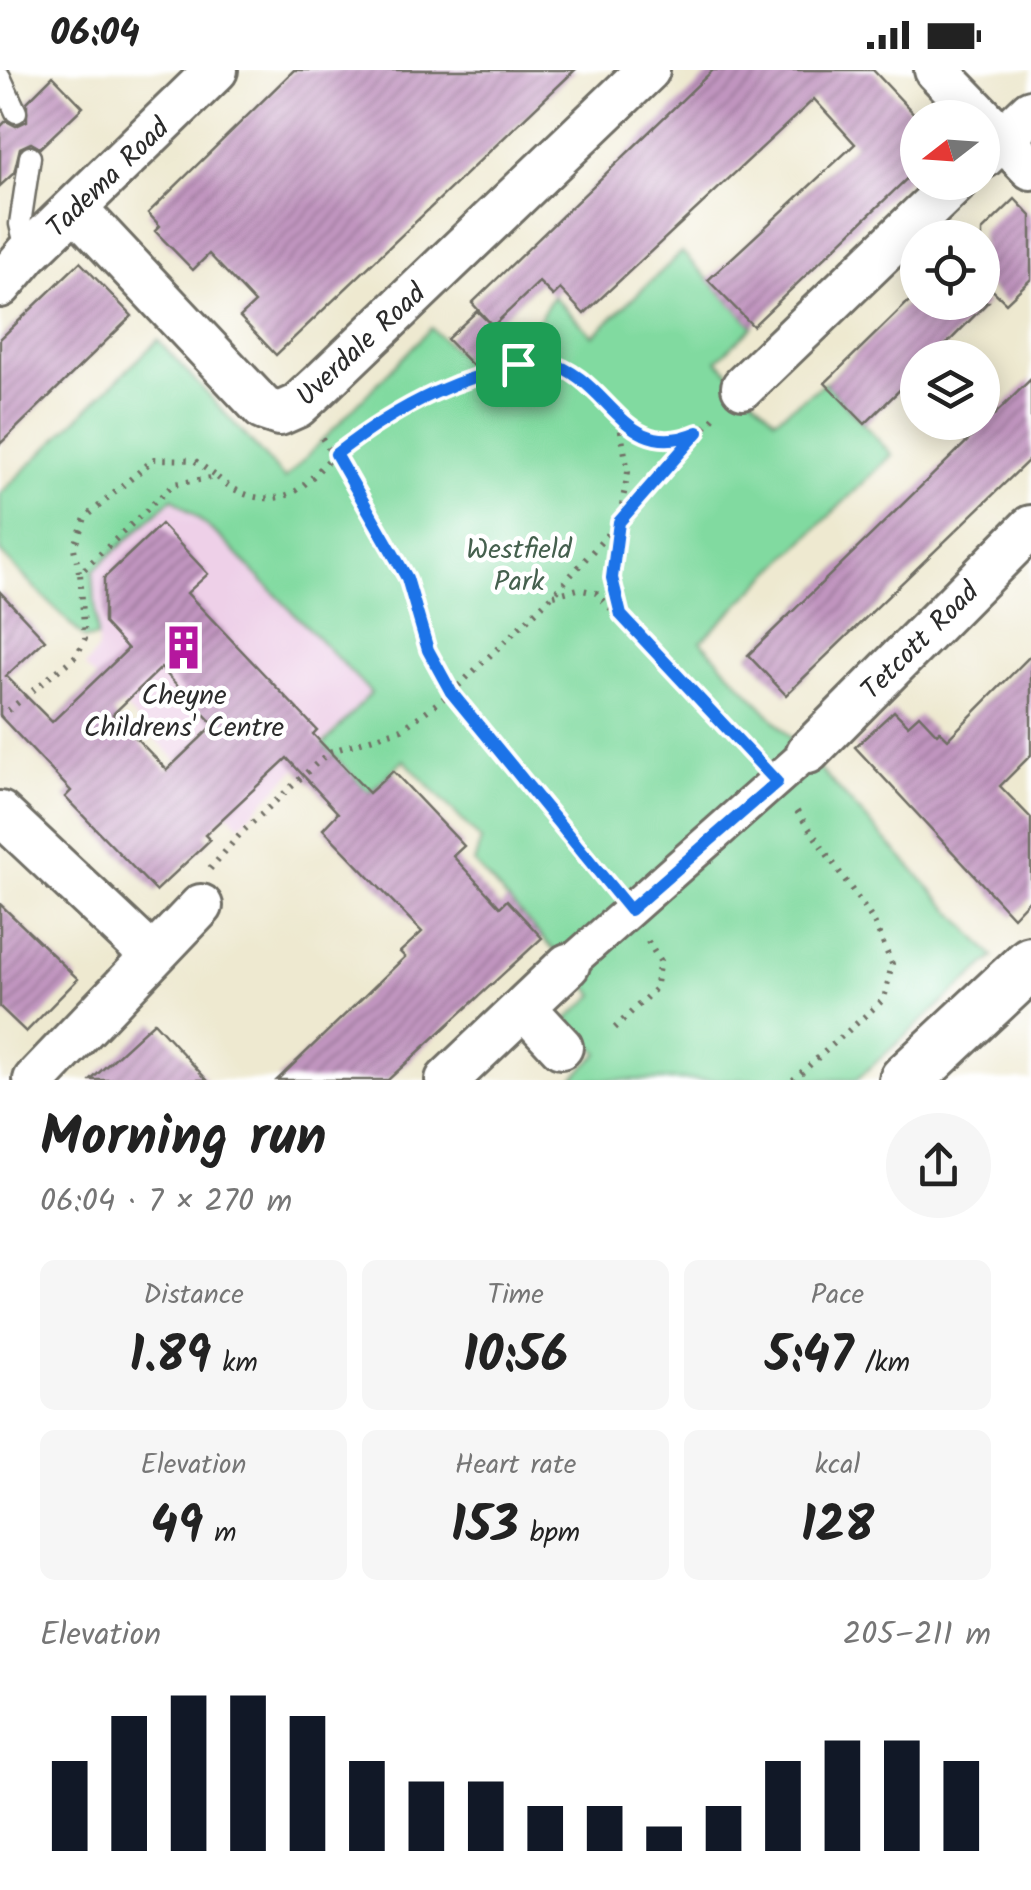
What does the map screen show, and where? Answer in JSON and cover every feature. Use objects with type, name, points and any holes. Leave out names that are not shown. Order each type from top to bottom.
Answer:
[{"type":"street","name":"Tadema Road","points":[[0,286],[27,254],[216,70]]},
{"type":"street","name":"Uverdale Road","points":[[76,208],[264,409],[279,414],[297,406],[648,70]]},
{"type":"street","points":[[936,70],[1012,144]]},
{"type":"street","points":[[743,387],[937,200]]},
{"type":"street","name":"Tetcott Road","points":[[808,752],[1031,527]]},
{"type":"street","points":[[447,1080],[568,965],[808,752]]},
{"type":"street","points":[[0,813],[152,956]]},
{"type":"street","points":[[35,1080],[201,906]]},
{"type":"street","points":[[932,1072],[1031,963]]},
{"type":"street","points":[[524,1007],[562,1047]]},
{"type":"lane","points":[[0,77],[16,112]]},
{"type":"lane","points":[[27,254],[20,224],[30,157]]},
{"type":"path","points":[[530,334],[546,362]]},
{"type":"path","points":[[0,717],[76,655],[85,639],[74,548],[85,518],[154,458],[194,460],[238,495],[275,498],[295,491],[384,417],[443,387],[518,364],[546,362],[570,368],[592,384],[618,420],[628,472],[612,578],[621,615]]},
{"type":"path","points":[[201,906],[212,862],[329,752],[402,730],[451,692],[552,596],[743,387]]},
{"type":"path","points":[[618,420],[665,441],[698,432]]},
{"type":"path","points":[[336,454],[407,578],[428,650],[451,692],[630,910],[660,961],[654,990],[615,1028]]},
{"type":"path","points":[[80,573],[174,484],[217,477]]},
{"type":"path","points":[[552,596],[578,589],[596,592],[621,615],[777,782],[872,920],[892,964],[884,998],[793,1080]]},
{"type":"shaded area","points":[[174,498],[222,539],[372,693],[240,825],[85,667],[98,649],[93,571]]},
{"type":"green space","name":"Westfield Park","points":[[682,252],[753,326],[717,360],[775,419],[825,383],[892,455],[701,641],[994,957],[856,1080],[571,1080],[599,1053],[567,1019],[595,995],[474,863],[481,840],[404,760],[369,793],[323,745],[371,693],[222,539],[173,498],[93,571],[97,637],[85,639],[0,552],[0,494],[158,340],[285,479],[431,328],[475,371],[530,334],[553,296],[593,336]]},
{"type":"building","points":[[294,70],[575,70],[276,355],[240,317],[255,303],[209,254],[193,270],[155,231],[160,226],[148,213]]},
{"type":"building","points":[[713,70],[873,70],[901,100],[900,185],[753,326],[708,280],[855,144],[814,99],[584,314],[560,289],[553,296],[539,282],[493,326],[472,303]]},
{"type":"building","points":[[53,76],[83,107],[40,148],[31,143],[20,148],[14,173],[0,186],[0,127],[6,121],[16,126],[27,121],[27,102]]},
{"type":"building","points":[[1015,199],[1031,216],[1031,279],[1006,303],[1000,297],[1000,220],[993,220]]},
{"type":"building","points":[[80,262],[132,316],[0,444],[0,339]]},
{"type":"building","points":[[900,310],[900,320],[970,320],[951,340],[900,340],[900,390],[865,424],[825,383]]},
{"type":"building","points":[[477,311],[505,338],[474,367],[447,339]]},
{"type":"building","points":[[1031,379],[1031,458],[786,695],[748,655],[968,440],[1000,440],[1000,409]]},
{"type":"building","points":[[161,524],[208,574],[187,593],[317,730],[313,734],[369,793],[393,771],[464,846],[453,856],[500,907],[507,900],[542,938],[388,1080],[277,1080],[405,957],[400,952],[422,932],[323,829],[338,813],[287,758],[205,835],[210,840],[156,891],[65,797],[71,791],[0,716],[0,592],[45,640],[6,676],[52,722],[128,649],[104,623],[104,578]],"holes":[[[161,668],[214,725],[167,770],[113,714]]]},
{"type":"building","points":[[1031,655],[1031,755],[1000,786],[1031,818],[1031,898],[1013,917],[855,747],[894,711],[908,725],[919,715],[937,734],[940,731],[948,739]]},
{"type":"building","points":[[0,904],[78,979],[26,1032],[0,1007]]},
{"type":"building","points":[[154,1022],[207,1080],[91,1080]]},
{"type":"place","name":"Cheyne Childrens' Centre","points":[[184,648]]},
{"type":"route","points":[[546,362],[570,368],[592,384],[618,420],[638,432],[665,441],[698,432],[619,522],[612,578],[621,615],[777,782],[630,910],[451,692],[428,650],[407,578],[336,454],[384,417],[443,387],[518,364],[546,362]]}]
